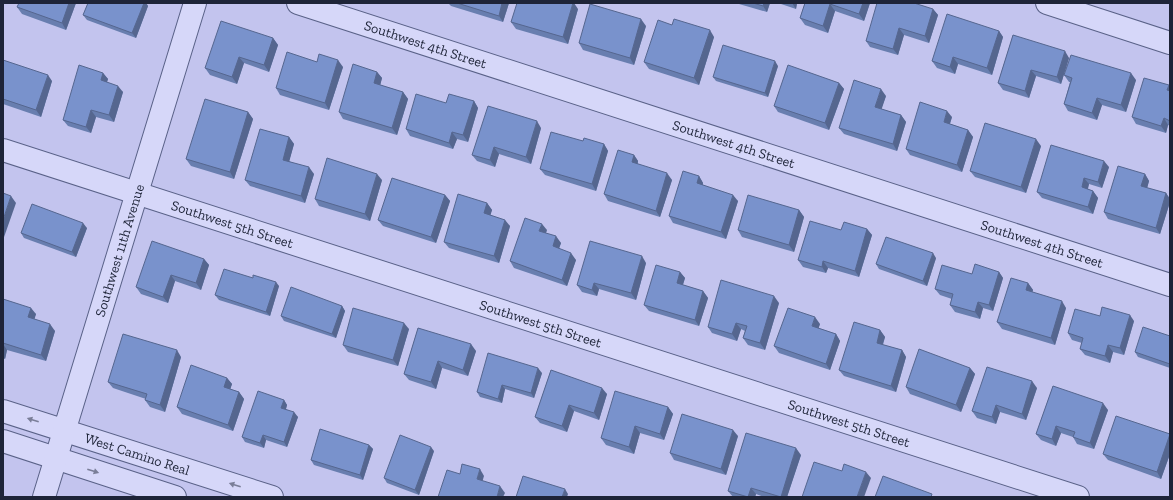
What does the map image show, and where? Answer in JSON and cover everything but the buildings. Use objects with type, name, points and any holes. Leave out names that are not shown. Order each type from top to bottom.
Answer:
[{"type":"street","name":"Southwest 11th Avenue","points":[[44,497],[195,3]]},
{"type":"street","name":"Southwest 4th Street","points":[[298,3],[1170,285]]},
{"type":"street","points":[[1047,3],[1170,43]]},
{"type":"street","name":"Southwest 5th Street","points":[[3,150],[1078,497]]},
{"type":"street","name":"West Camino Real","points":[[3,411],[272,497]]},
{"type":"street","name":"West Camino Real","points":[[3,441],[175,497]]}]
